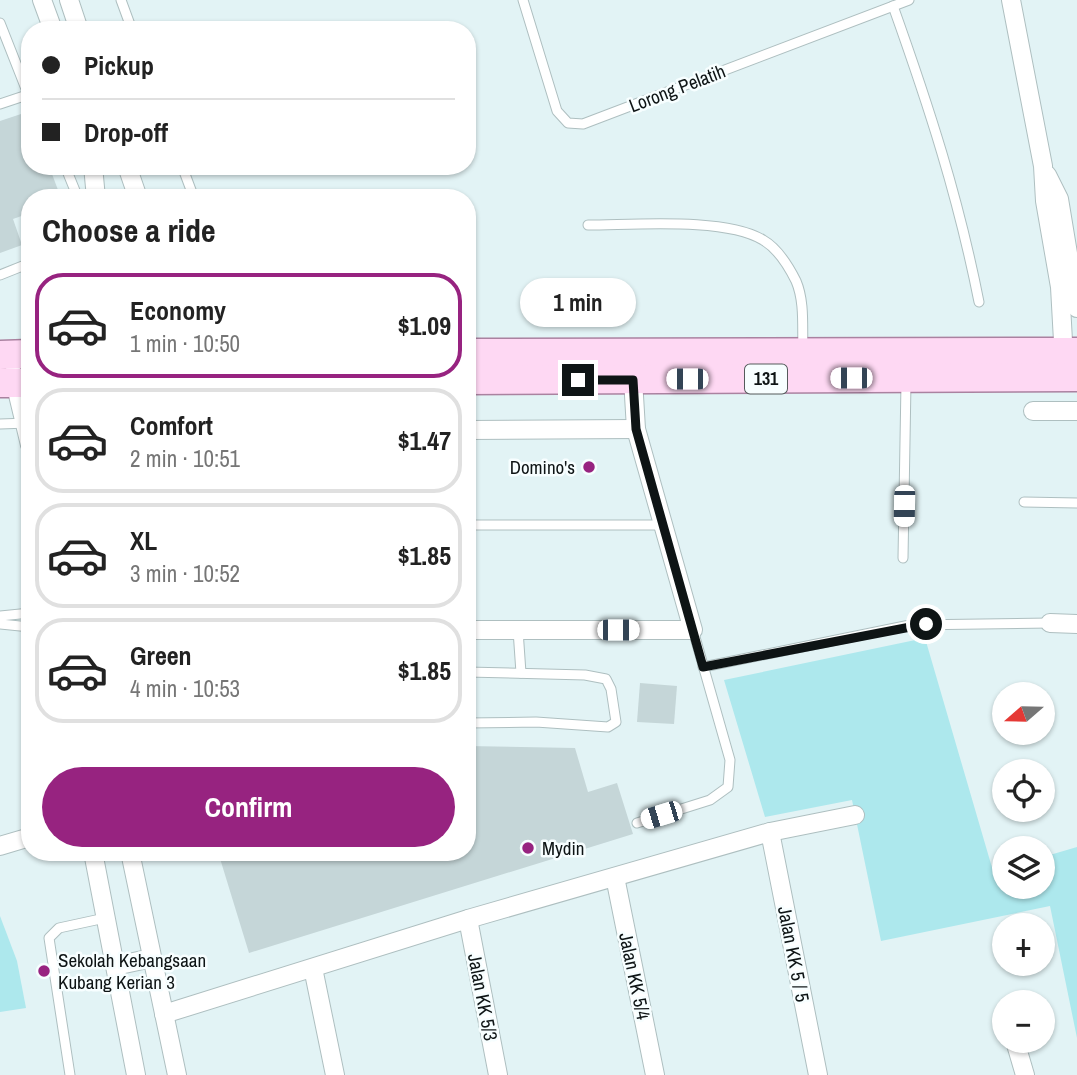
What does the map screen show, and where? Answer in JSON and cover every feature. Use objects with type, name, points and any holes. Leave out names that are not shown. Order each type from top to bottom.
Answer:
[{"type":"main road","name":"131","points":[[476,353],[803,352],[1071,364]]},
{"type":"main road","name":"131","points":[[476,380],[906,378],[1071,364]]},
{"type":"street","points":[[42,0],[50,21]]},
{"type":"street","points":[[69,0],[76,21]]},
{"type":"street","points":[[1011,0],[1042,166],[1045,201],[1071,364]]},
{"type":"street","points":[[1042,166],[1059,199],[1077,308]]},
{"type":"street","points":[[13,354],[15,383],[21,403]]},
{"type":"street","points":[[476,630],[693,631],[636,429],[633,380]]},
{"type":"street","points":[[1033,411],[1077,411]]},
{"type":"street","points":[[476,430],[636,429]]},
{"type":"street","points":[[1050,623],[1077,624]]},
{"type":"street","points":[[164,1014],[468,919],[770,832],[855,815]]},
{"type":"street","name":"Jalan KK 5 / 5","points":[[770,832],[818,1075]]},
{"type":"street","points":[[95,861],[136,1075]]},
{"type":"street","points":[[132,861],[177,1075]]},
{"type":"street","name":"Jalan KK 5/4","points":[[615,877],[655,1075]]},
{"type":"street","name":"Jalan KK 5/3","points":[[468,919],[498,1075]]},
{"type":"street","points":[[115,966],[152,958]]},
{"type":"street","points":[[313,968],[335,1075]]},
{"type":"street","points":[[1019,1053],[1025,1075]]},
{"type":"lane","points":[[121,0],[129,21]]},
{"type":"lane","name":"Lorong Pelatih","points":[[523,0],[557,111],[568,123],[583,124],[909,0]]},
{"type":"lane","points":[[893,6],[940,138],[963,220],[979,302]]},
{"type":"lane","points":[[0,23],[21,78]]},
{"type":"lane","points":[[0,104],[21,99]]},
{"type":"lane","points":[[588,225],[725,227],[765,240],[784,261],[797,283],[802,305],[803,352]]},
{"type":"lane","points":[[0,275],[21,267]]},
{"type":"lane","points":[[903,558],[906,378]]},
{"type":"lane","points":[[0,424],[21,423]]},
{"type":"lane","points":[[1024,502],[1077,503]]},
{"type":"lane","points":[[476,525],[663,525]]},
{"type":"lane","points":[[0,616],[21,614]]},
{"type":"lane","points":[[703,667],[910,625],[1050,623]]},
{"type":"lane","points":[[0,624],[21,627]]},
{"type":"lane","points":[[518,630],[521,673]]},
{"type":"lane","points":[[637,823],[710,800],[728,787],[730,760],[693,631]]},
{"type":"lane","points":[[476,672],[606,679],[611,690],[616,722],[608,727],[536,722],[476,723]]},
{"type":"lane","points":[[70,1075],[49,938],[54,929],[105,918]]},
{"type":"shaded area","points":[[925,638],[992,868],[992,899],[1055,899],[1055,853],[1077,847],[1077,1038],[1055,930],[1055,913],[1051,913],[1050,906],[1016,913],[992,913],[992,918],[881,941],[852,800],[765,817],[724,680]]},
{"type":"shaded area","points":[[0,916],[17,961],[26,1008],[0,1012]]},
{"type":"building","points":[[21,114],[21,175],[52,175],[58,189],[21,189],[21,216],[13,219],[21,245],[0,253],[0,121]]},
{"type":"building","points":[[640,683],[677,686],[674,724],[637,722]]},
{"type":"building","name":"Mydin","points":[[476,746],[575,748],[588,792],[617,783],[633,834],[249,953],[221,861],[476,861]]},
{"type":"place","name":"Domino's","points":[[589,467]]},
{"type":"place","name":"Mydin","points":[[528,848]]},
{"type":"place","name":"Sekolah Kebangsaan Kubang Kerian 3","points":[[44,971]]},
{"type":"route","points":[[578,380],[633,380],[636,429],[703,667],[926,624]]}]
